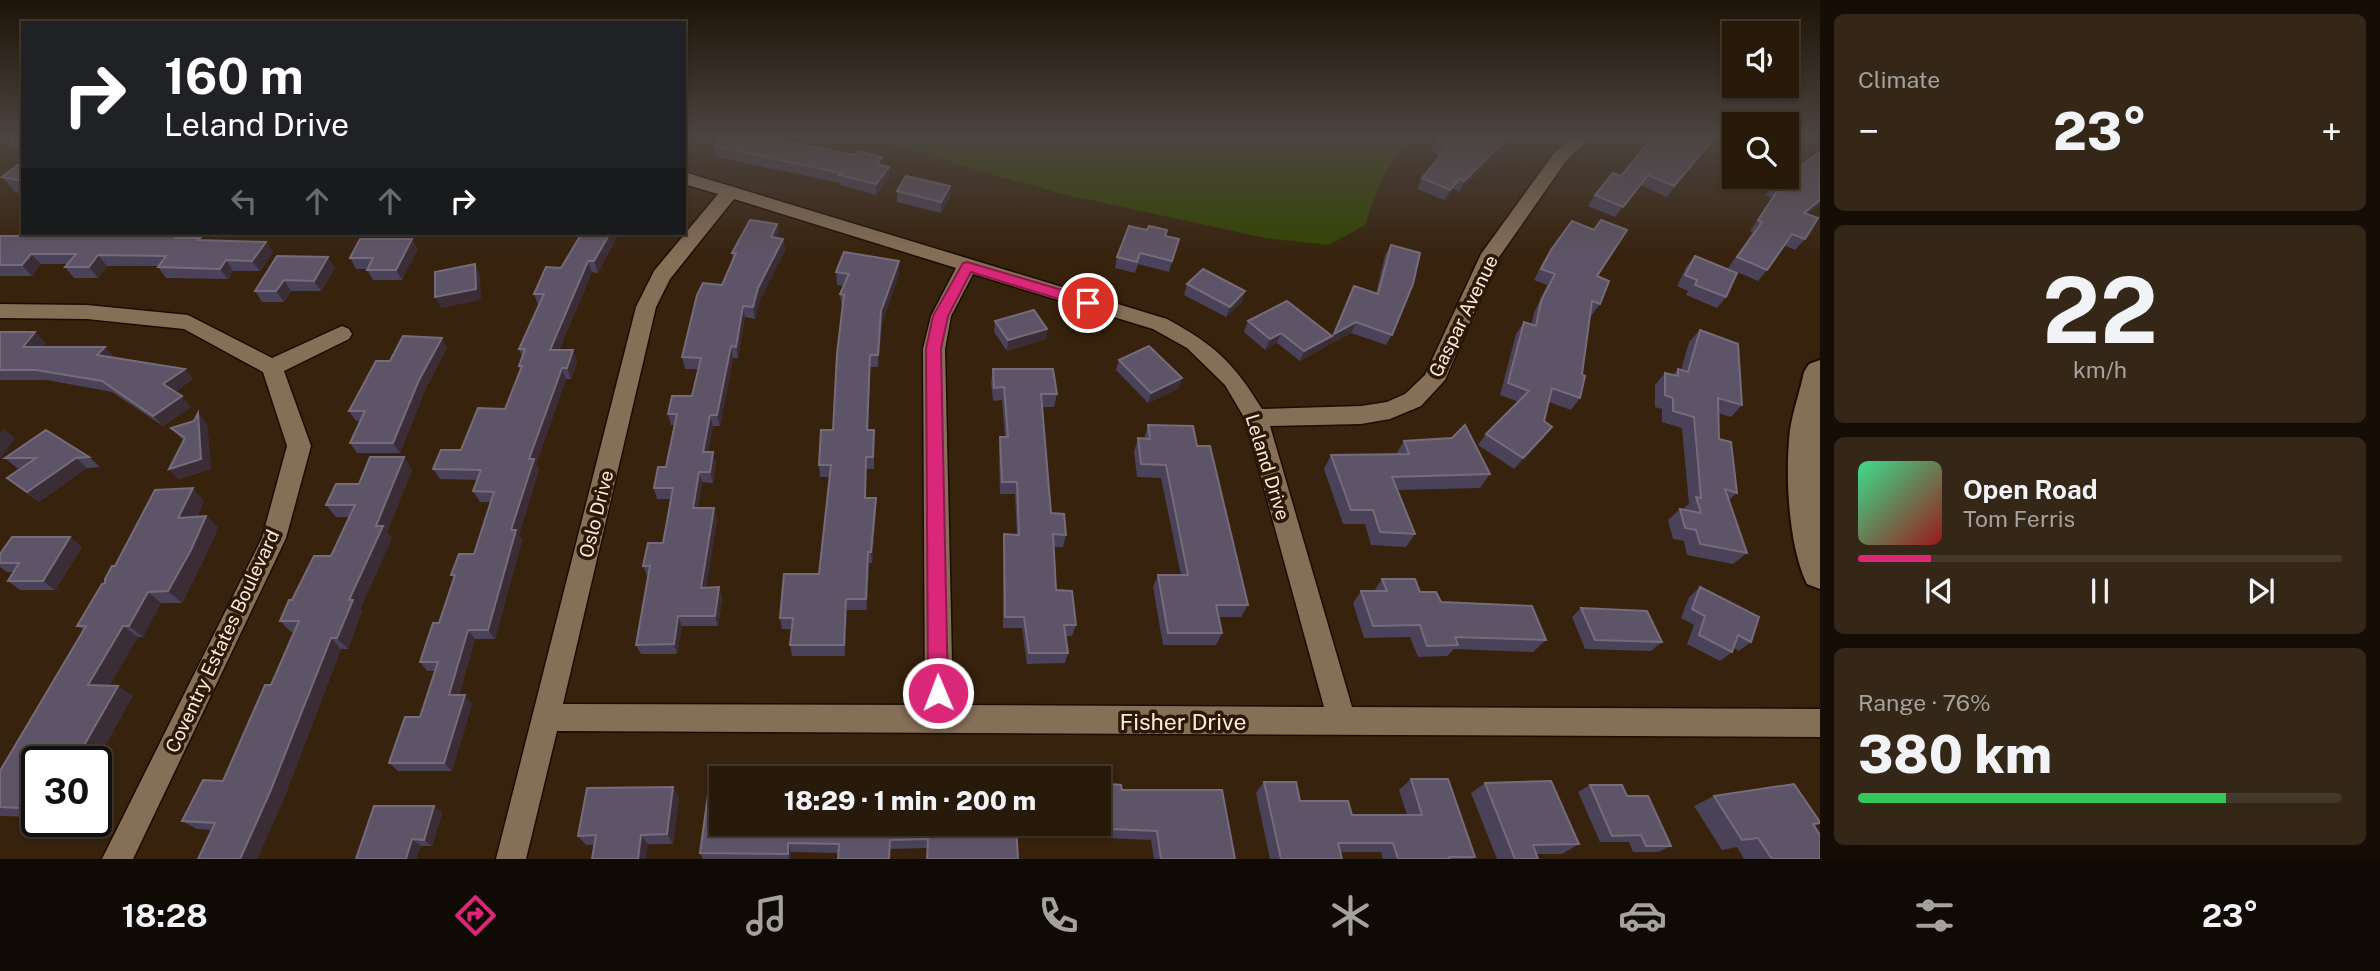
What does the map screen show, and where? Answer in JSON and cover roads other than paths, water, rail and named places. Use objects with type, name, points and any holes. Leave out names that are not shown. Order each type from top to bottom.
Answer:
[{"type":"main road","points":[[1820,372],[1807,430],[1807,514],[1820,573]]},
{"type":"street","name":"Gaspar Avenue","points":[[1256,418],[1361,415],[1390,410],[1413,400],[1434,380],[1488,259],[1546,177]]},
{"type":"street","name":"Leland Drive","points":[[686,179],[1160,324],[1194,343],[1233,379],[1256,418],[1342,722]]},
{"type":"street","name":"Oslo Drive","points":[[511,859],[646,307],[661,276],[729,193]]},
{"type":"street","points":[[939,720],[934,349],[941,316],[967,267]]},
{"type":"street","points":[[0,311],[87,312],[188,322],[272,367],[342,334]]},
{"type":"street","name":"Coventry Estates Boulevard","points":[[117,859],[274,538],[299,446],[272,367]]},
{"type":"street","name":"Fisher Drive","points":[[547,717],[1820,723]]}]
